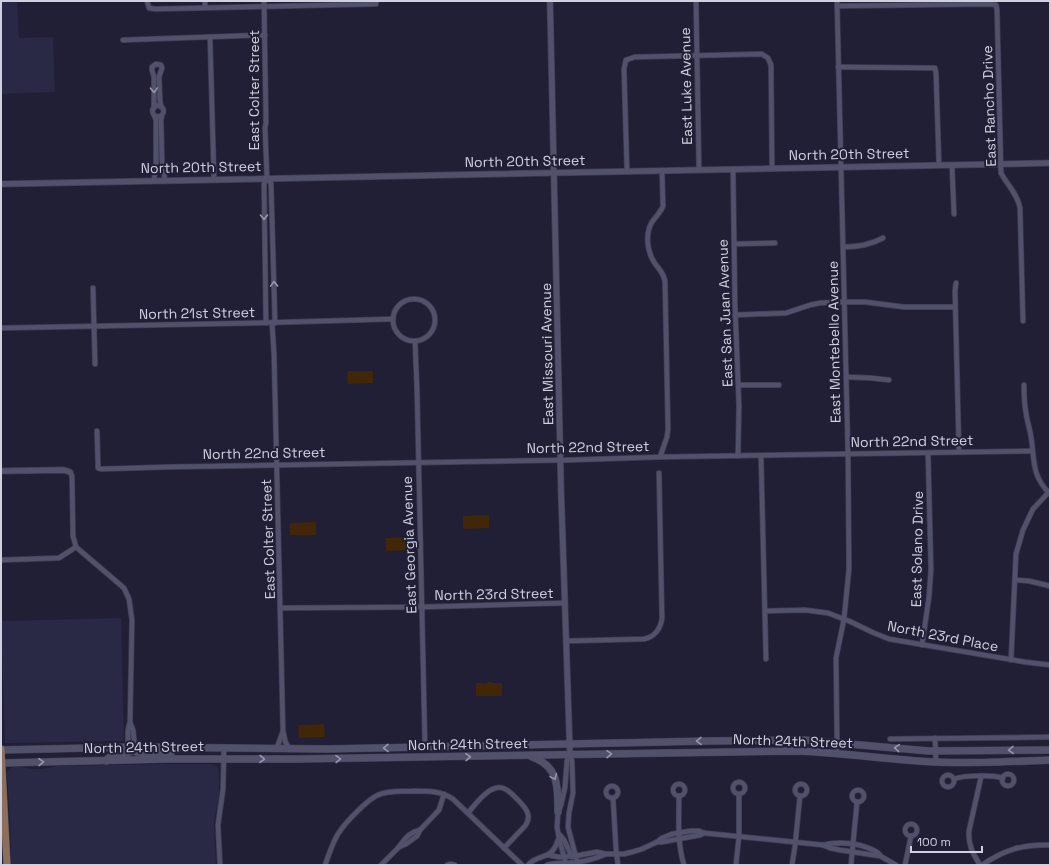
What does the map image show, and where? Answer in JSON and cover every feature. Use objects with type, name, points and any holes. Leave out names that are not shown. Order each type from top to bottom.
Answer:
[{"type":"main road","name":"North 24th Street","points":[[1,750],[132,748],[425,748],[803,740],[936,751],[1050,750]]},
{"type":"main road","points":[[718,741],[718,752]]},
{"type":"main road","points":[[106,761],[112,756],[125,754],[132,748],[146,754],[215,755],[224,758]]},
{"type":"main road","points":[[1,750],[7,865]]},
{"type":"main road","name":"North 24th Street","points":[[1,763],[106,761],[126,759],[292,759],[798,751],[936,762],[1050,760]]},
{"type":"main road","points":[[528,756],[544,763],[552,771],[557,782],[558,812]]},
{"type":"street","points":[[147,1],[149,8],[155,9],[205,8],[265,4],[376,2]]},
{"type":"street","points":[[205,1],[205,8]]},
{"type":"street","name":"East Missouri Avenue","points":[[550,1],[570,755]]},
{"type":"street","name":"East Luke Avenue","points":[[696,1],[699,170]]},
{"type":"street","name":"East Colter Street","points":[[265,4],[265,136],[267,178],[264,184],[266,323]]},
{"type":"street","name":"East Rancho Drive","points":[[837,4],[996,5],[1001,172],[1005,180],[1016,194],[1020,208],[1023,321]]},
{"type":"street","name":"East Montebello Avenue","points":[[836,754],[836,658],[844,619],[849,569],[848,454],[837,4]]},
{"type":"street","points":[[123,40],[265,35]]},
{"type":"street","points":[[210,37],[214,179]]},
{"type":"street","points":[[626,171],[624,69],[626,60],[635,57],[762,54],[768,58],[771,65],[772,168]]},
{"type":"street","points":[[154,180],[156,162],[156,120],[153,112],[154,77],[152,67],[156,64],[161,65],[162,68],[160,77],[160,100],[161,107],[164,111],[161,120],[162,161],[165,180]]},
{"type":"street","points":[[838,67],[935,68],[939,165]]},
{"type":"street","points":[[154,108],[157,106],[161,107]]},
{"type":"street","points":[[154,115],[159,117],[162,115]]},
{"type":"street","name":"North 20th Street","points":[[1,184],[1050,163]]},
{"type":"street","points":[[952,164],[954,214]]},
{"type":"street","name":"East San Juan Avenue","points":[[733,169],[735,315],[739,385],[738,456]]},
{"type":"street","points":[[660,457],[667,437],[668,429],[665,281],[663,272],[652,258],[649,250],[648,238],[652,223],[662,210],[663,206],[662,171]]},
{"type":"street","name":"East Colter Street","points":[[267,178],[271,183],[283,731],[287,746],[291,749]]},
{"type":"street","points":[[843,247],[870,244],[883,238]]},
{"type":"street","points":[[734,244],[775,243]]},
{"type":"street","points":[[956,283],[955,307],[959,452]]},
{"type":"street","points":[[93,288],[95,364]]},
{"type":"street","points":[[416,298],[429,304],[433,310],[435,324],[428,336],[422,340],[415,341],[402,337],[397,332],[392,319],[397,306],[403,301],[416,298]]},
{"type":"street","points":[[735,315],[786,312],[820,303],[844,302],[865,302],[904,307],[955,307]]},
{"type":"street","name":"North 21st Street","points":[[1,328],[273,323],[392,319]]},
{"type":"street","name":"East Georgia Avenue","points":[[415,341],[425,748]]},
{"type":"street","points":[[846,377],[865,377],[889,380]]},
{"type":"street","points":[[739,385],[779,384]]},
{"type":"street","points":[[1011,660],[1016,554],[1022,530],[1033,509],[1049,494],[1036,474],[1025,406],[1024,385]]},
{"type":"street","name":"North 22nd Street","points":[[97,431],[98,468],[101,469],[1032,451]]},
{"type":"street","name":"East Solano Drive","points":[[922,645],[929,602],[931,569],[928,453]]},
{"type":"street","points":[[761,456],[766,659]]},
{"type":"street","points":[[1,471],[64,470],[70,472],[72,476],[73,536],[76,547],[124,588],[129,599],[132,618],[130,722],[128,730],[132,748]]},
{"type":"street","points":[[566,641],[640,639],[652,636],[661,624],[659,473]]},
{"type":"street","points":[[1,560],[59,558],[76,547]]},
{"type":"street","points":[[1015,580],[1029,581],[1050,586]]},
{"type":"street","name":"North 23rd Street","points":[[281,608],[565,603]]},
{"type":"street","name":"North 23rd Place","points":[[765,611],[814,611],[828,613],[889,639],[1011,660],[1050,665]]},
{"type":"street","points":[[130,722],[135,736],[132,748]]},
{"type":"street","name":"East Colter Street","points":[[275,749],[283,731]]},
{"type":"street","points":[[890,739],[1050,737]]},
{"type":"street","points":[[936,738],[936,762]]},
{"type":"street","points":[[220,865],[218,825],[223,789],[224,748]]},
{"type":"street","points":[[567,864],[563,856],[559,838],[558,812],[565,787],[567,761],[570,755]]},
{"type":"street","points":[[570,755],[572,761],[573,793],[568,827],[573,856]]},
{"type":"street","points":[[954,779],[960,777],[997,776],[1003,778]]},
{"type":"street","points":[[981,777],[969,831],[971,849],[975,858],[981,865],[1010,850],[1022,847],[1050,845]]},
{"type":"street","points":[[468,813],[491,790],[501,787],[505,788],[511,793],[527,810],[529,819],[528,823],[504,848]]},
{"type":"street","points":[[325,865],[340,831],[362,806],[372,798],[377,795],[392,792],[431,791],[444,794],[453,799],[522,865]]},
{"type":"street","points":[[381,865],[399,847],[407,836],[420,830],[439,810],[444,794]]},
{"type":"street","points":[[736,864],[739,836],[739,794]]},
{"type":"street","points":[[679,796],[681,858],[684,865]]},
{"type":"street","points":[[792,865],[800,796]]},
{"type":"street","points":[[613,798],[618,865]]},
{"type":"street","points":[[851,865],[857,802]]},
{"type":"street","points":[[558,827],[568,827]]},
{"type":"street","points":[[547,865],[577,864],[606,854],[632,852],[657,842],[662,838],[680,832],[700,831],[704,833],[823,845],[862,846],[873,850],[880,856],[896,865]]},
{"type":"street","points":[[558,832],[577,864]]},
{"type":"street","points":[[657,842],[700,835],[704,833]]},
{"type":"street","points":[[905,865],[910,836]]},
{"type":"street","points":[[528,865],[536,859],[553,852],[559,838]]},
{"type":"street","points":[[823,845],[830,848],[880,856]]},
{"type":"street","points":[[548,855],[573,856],[592,852],[601,852],[606,854]]},
{"type":"street","points":[[447,865],[454,865]]},
{"type":"shaded area","points":[[1,1],[17,1],[19,38],[53,37],[55,92],[1,94]]},
{"type":"shaded area","points":[[347,371],[373,371],[373,383],[348,384]]},
{"type":"shaded area","points":[[489,515],[489,528],[463,529],[463,516]]},
{"type":"shaded area","points":[[316,522],[316,535],[290,535],[289,523]]},
{"type":"shaded area","points":[[412,537],[412,550],[386,551],[386,538]]},
{"type":"shaded area","points":[[121,618],[124,741],[5,743],[1,621]]},
{"type":"shaded area","points":[[476,683],[502,683],[502,696],[476,696]]},
{"type":"shaded area","points":[[324,724],[325,737],[299,738],[298,725]]},
{"type":"shaded area","points":[[211,764],[217,766],[219,771],[219,796],[214,823],[216,865],[11,865],[7,772],[11,768],[16,766],[43,769],[57,766]]}]
